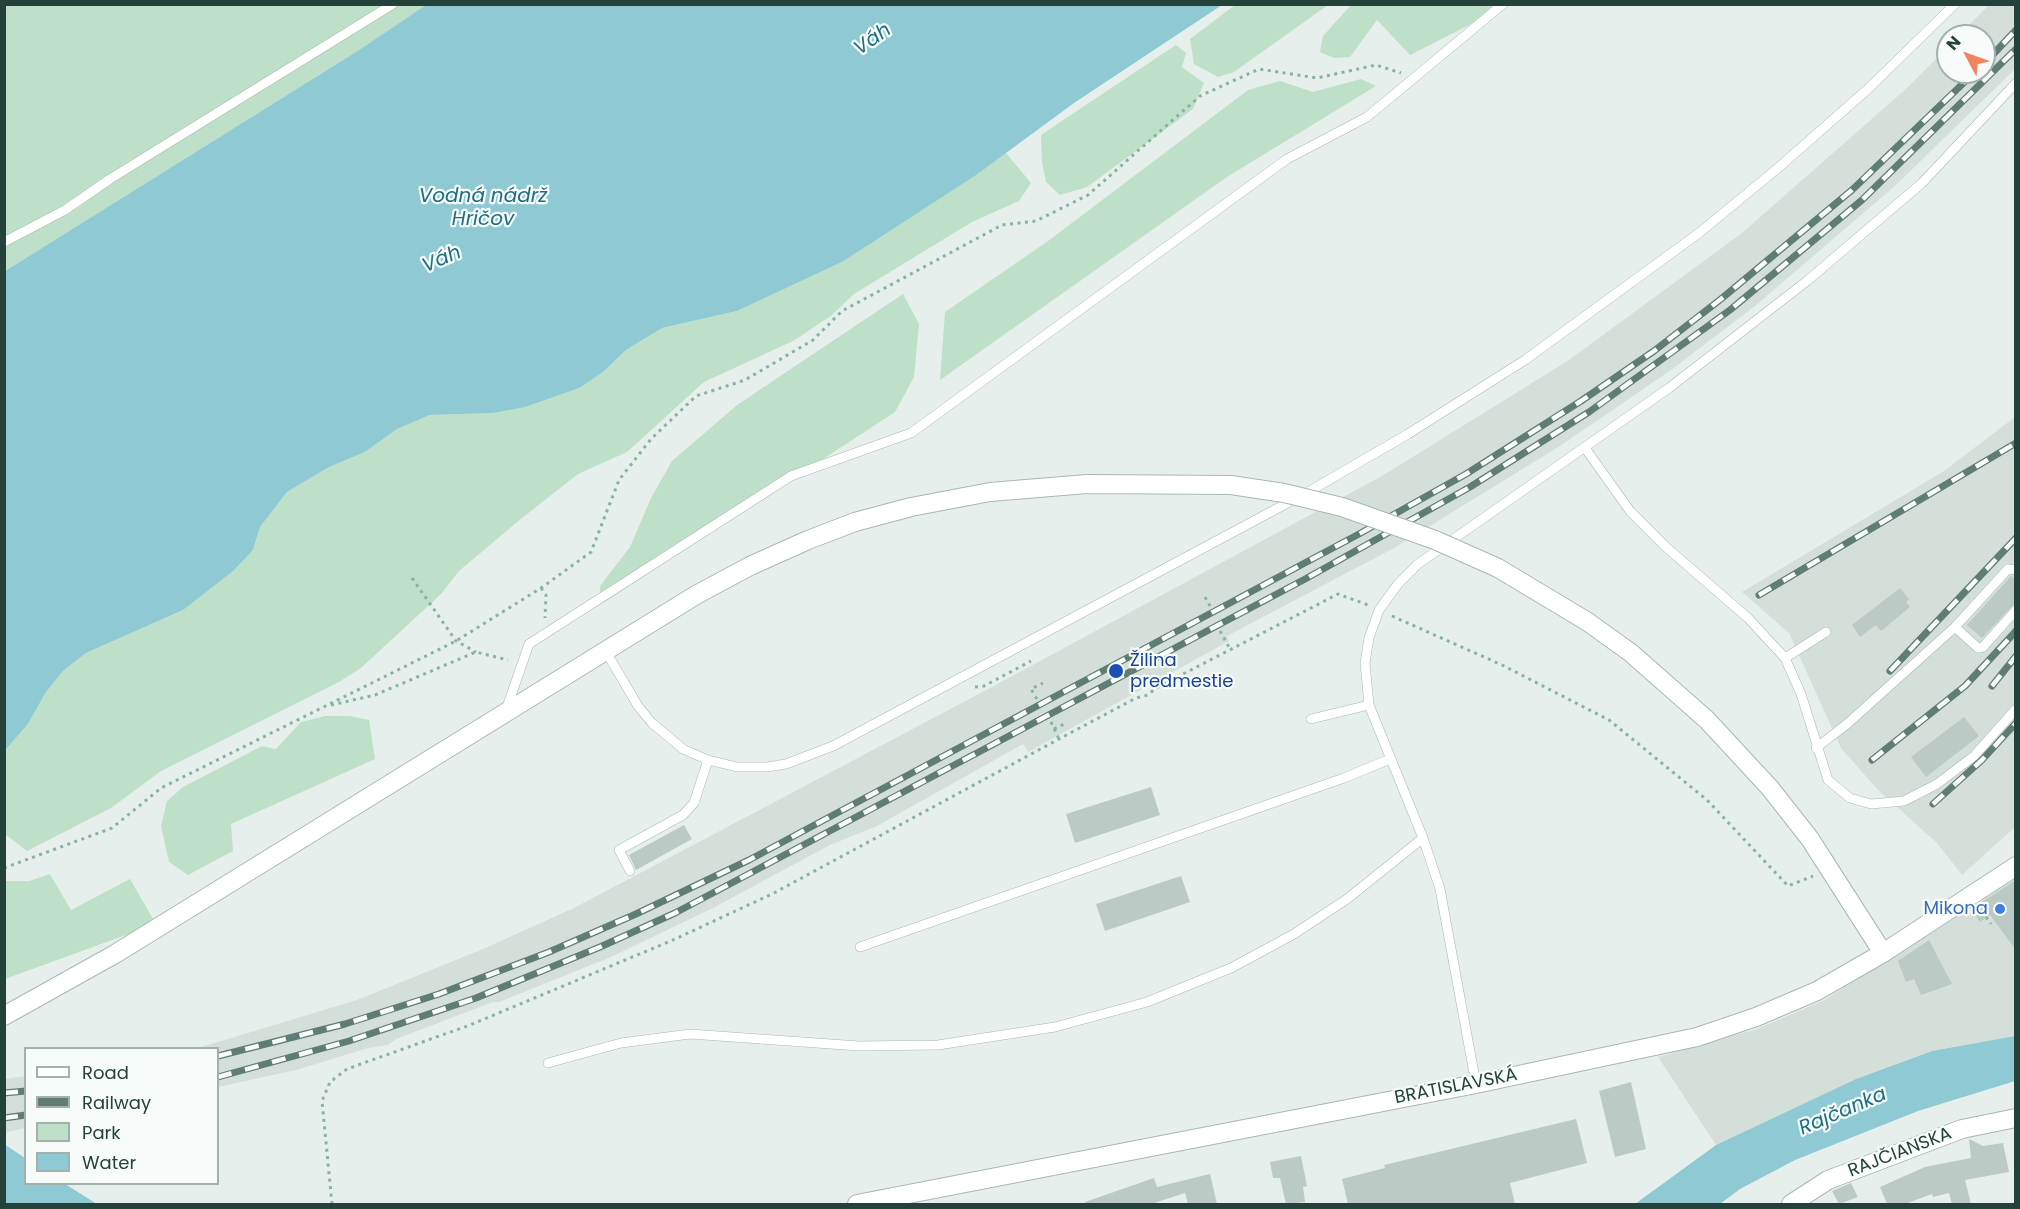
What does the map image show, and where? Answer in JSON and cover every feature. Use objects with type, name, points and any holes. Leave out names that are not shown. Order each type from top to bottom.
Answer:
[{"type":"street","points":[[4,1016],[115,954],[605,650],[696,595],[750,566],[855,522],[911,507],[1032,486],[1143,482],[1231,485],[1342,507],[1435,540],[1498,568],[1588,622],[1631,652],[1707,720],[1770,788],[1810,839],[1883,953]]},
{"type":"street","name":"BRATISLAVSKÁ","points":[[857,1204],[931,1197],[1697,1037],[1783,1006],[1883,953],[2016,866]]},
{"type":"street","name":"RAJČIANSKA","points":[[1791,1204],[1828,1180],[1962,1129],[2016,1118]]},
{"type":"lane","points":[[4,242],[65,210],[110,179],[393,4]]},
{"type":"lane","points":[[506,711],[529,644],[791,476],[911,433],[1287,159],[1367,117],[1503,4]]},
{"type":"lane","points":[[605,650],[638,706],[652,723],[683,749],[708,760],[737,767],[767,768],[794,762],[833,746],[1308,492],[1408,434],[1525,360],[1699,233],[1778,168],[1869,88],[1955,4]]},
{"type":"lane","points":[[1476,1084],[1440,889],[1423,838],[1369,705],[1365,663],[1369,638],[1379,610],[1398,584],[1418,564],[1585,448],[1739,336],[1807,281],[1922,183],[2016,83]]},
{"type":"lane","points":[[1585,448],[1630,511],[1666,547],[1748,618],[1785,658],[1801,694],[1816,748],[1828,780],[1850,798],[1872,804],[1904,801],[1937,784],[1974,756],[2016,709]]},
{"type":"lane","points":[[1816,748],[1847,724],[1955,627],[2008,569],[2016,570]]},
{"type":"lane","points":[[1955,627],[1978,648],[1983,647],[2016,610]]},
{"type":"lane","points":[[1785,658],[1826,632]]},
{"type":"lane","points":[[1311,719],[1369,705]]},
{"type":"lane","points":[[860,946],[1344,778],[1390,759]]},
{"type":"lane","points":[[630,871],[619,850],[683,815],[694,803],[708,760]]},
{"type":"lane","points":[[548,1063],[621,1043],[690,1034],[777,1042],[882,1046],[939,1045],[1055,1027],[1147,1002],[1232,968],[1294,934],[1347,899],[1423,838]]},
{"type":"path","points":[[4,868],[112,828],[161,788],[456,641],[541,588],[591,552],[619,480],[651,439],[696,396],[745,380],[813,340],[842,311],[1002,225],[1036,221],[1088,195],[1200,96],[1259,69],[1317,78],[1376,65],[1416,78]]},
{"type":"path","points":[[412,578],[456,641],[476,652],[507,661],[529,644],[546,616],[546,595],[541,588]]},
{"type":"path","points":[[332,1204],[322,1101],[330,1082],[347,1069],[470,1025],[683,935],[772,894],[1136,698],[1148,695],[1156,688],[1338,594],[1368,605]]},
{"type":"path","points":[[1205,597],[1210,606]]},
{"type":"path","points":[[1390,615],[1502,665],[1609,720],[1707,800],[1788,886],[1817,874]]},
{"type":"path","points":[[1220,631],[1230,649]]},
{"type":"path","points":[[325,706],[375,695],[476,652]]},
{"type":"path","points":[[967,688],[984,686],[1032,661]]},
{"type":"path","points":[[1036,699],[1031,689],[1043,683]]},
{"type":"path","points":[[1050,722],[1059,739]]},
{"type":"path","points":[[1054,729],[1065,724]]},
{"type":"path","points":[[1986,918],[1991,924]]},
{"type":"shaded area","points":[[1989,5],[2015,5],[2015,69],[1896,185],[1755,306],[1671,370],[1560,446],[1394,548],[1227,636],[1229,641],[1028,752],[1023,744],[877,826],[830,845],[713,908],[611,957],[499,1002],[493,1002],[396,1039],[388,1045],[368,1048],[296,1070],[219,1087],[219,1047],[201,1047],[357,1000],[483,949],[574,908],[992,687],[1382,476],[1569,360],[1742,233],[1908,87],[1936,59],[1936,84],[1996,84],[1996,24],[1970,24]]},
{"type":"shaded area","points":[[2015,417],[2015,827],[1962,875],[1937,843],[1878,790],[1841,748],[1789,633],[1742,592],[1944,471]]},
{"type":"shaded area","points":[[2015,875],[2015,1036],[1932,1051],[1856,1079],[1716,1145],[1658,1057],[1757,1029],[1825,1000]]},
{"type":"shaded area","points":[[24,1076],[24,1128],[5,1133],[5,1079]]},
{"type":"green space","points":[[5,5],[426,5],[356,52],[5,271]]},
{"type":"green space","points":[[1235,5],[1328,5],[1234,72],[1218,77],[1194,64],[1190,39]]},
{"type":"green space","points":[[1351,5],[1491,5],[1495,12],[1410,55],[1377,20],[1350,57],[1334,58],[1320,52],[1323,36]]},
{"type":"green space","points":[[1176,45],[1186,53],[1182,67],[1204,83],[1193,109],[1087,187],[1060,195],[1046,182],[1042,162],[1041,135]]},
{"type":"green space","points":[[1361,79],[1376,86],[1227,177],[940,380],[945,312],[1048,241],[1248,90],[1280,81],[1313,92]]},
{"type":"green space","points":[[1006,153],[1031,183],[1019,201],[972,222],[854,294],[832,315],[793,341],[704,382],[627,452],[578,474],[522,518],[459,571],[441,594],[361,668],[339,682],[161,771],[111,808],[27,851],[5,834],[4,750],[28,724],[46,692],[63,671],[86,653],[183,610],[253,550],[260,527],[287,492],[329,467],[365,452],[397,429],[430,415],[493,413],[603,372],[626,350],[662,328],[737,311],[842,262]]},
{"type":"green space","points":[[903,294],[919,324],[914,377],[895,412],[600,605],[600,586],[630,547],[651,498],[672,461],[737,405]]},
{"type":"green space","points":[[325,716],[350,716],[369,720],[375,759],[231,824],[233,851],[188,875],[169,862],[161,826],[167,801],[183,787],[262,746],[276,749],[301,722]]},
{"type":"green space","points":[[50,874],[71,910],[130,879],[156,924],[5,979],[5,881],[29,881]]},
{"type":"water","name":"Vodná nádrž Hričov","points":[[426,5],[1222,5],[1074,103],[976,175],[842,262],[737,311],[662,328],[626,350],[603,372],[579,388],[525,407],[493,413],[430,415],[397,429],[365,452],[329,467],[287,492],[260,527],[253,550],[233,571],[183,610],[86,653],[63,671],[46,692],[28,724],[5,750],[5,271],[356,52]]},
{"type":"water","name":"Rajčanka","points":[[2015,1036],[2015,1081],[1918,1111],[1795,1160],[1740,1189],[1720,1204],[1635,1204],[1716,1145],[1856,1079],[1932,1051]]},
{"type":"water","points":[[4,1144],[24,1157],[24,1185],[67,1185],[97,1204],[5,1204]]},
{"type":"building","points":[[2011,576],[2016,580],[2016,602],[1982,638],[1967,625]]},
{"type":"building","points":[[1900,588],[1909,599],[1906,602],[1910,607],[1881,631],[1876,625],[1860,637],[1852,625]]},
{"type":"building","points":[[1964,717],[1979,736],[1926,777],[1911,757]]},
{"type":"building","points":[[1151,787],[1160,815],[1075,843],[1066,814]]},
{"type":"building","points":[[684,825],[692,839],[636,870],[629,855]]},
{"type":"building","points":[[1181,876],[1190,902],[1105,931],[1096,904]]},
{"type":"building","points":[[2016,880],[2016,950],[1990,915],[1980,922],[1971,909]]},
{"type":"building","points":[[1929,940],[1952,984],[1921,995],[1914,979],[1906,982],[1898,961]]},
{"type":"building","points":[[1631,1082],[1646,1149],[1615,1157],[1599,1091]]},
{"type":"building","points":[[1576,1119],[1587,1163],[1510,1183],[1515,1204],[1348,1204],[1342,1179],[1385,1168],[1384,1165]]},
{"type":"building","points":[[1969,1139],[1983,1146],[2003,1143],[2009,1172],[1965,1180],[1971,1204],[1952,1204],[1949,1193],[1933,1197],[1932,1194],[1905,1204],[1887,1204],[1880,1187],[1925,1167],[1971,1158]]},
{"type":"building","points":[[1301,1156],[1307,1186],[1303,1187],[1305,1202],[1286,1204],[1280,1178],[1273,1178],[1270,1162]]},
{"type":"building","points":[[1210,1174],[1217,1204],[1188,1204],[1185,1193],[1151,1204],[1085,1204],[1085,1202],[1154,1178],[1157,1187]]},
{"type":"building","points":[[1851,1183],[1858,1197],[1839,1204],[1832,1191]]},
{"type":"railway","points":[[1996,51],[2016,30]]},
{"type":"railway","points":[[219,1077],[349,1041],[476,998],[600,947],[675,913],[1307,578],[1470,487],[1589,412],[1730,310],[1862,200],[2016,49]]},
{"type":"railway","points":[[219,1056],[345,1024],[439,994],[549,952],[636,914],[749,860],[1359,534],[1466,474],[1581,401],[1654,351],[1721,299],[1852,190],[1962,84]]},
{"type":"railway","points":[[1759,595],[2016,443]]},
{"type":"railway","points":[[1890,671],[2016,538]]},
{"type":"railway","points":[[1872,760],[1965,686],[2016,631]]},
{"type":"railway","points":[[1992,686],[2016,656]]},
{"type":"railway","points":[[1933,804],[1982,760],[2016,723]]},
{"type":"railway","points":[[4,1093],[24,1091]]},
{"type":"railway","points":[[4,1118],[24,1115]]},
{"type":"place","name":"Žilina predmestie","points":[[1116,671]]},
{"type":"place","name":"Mikona","points":[[2000,909]]},
{"type":"water label","name":"Váh","points":[[873,40]]},
{"type":"water label","name":"Váh","points":[[442,260]]}]
